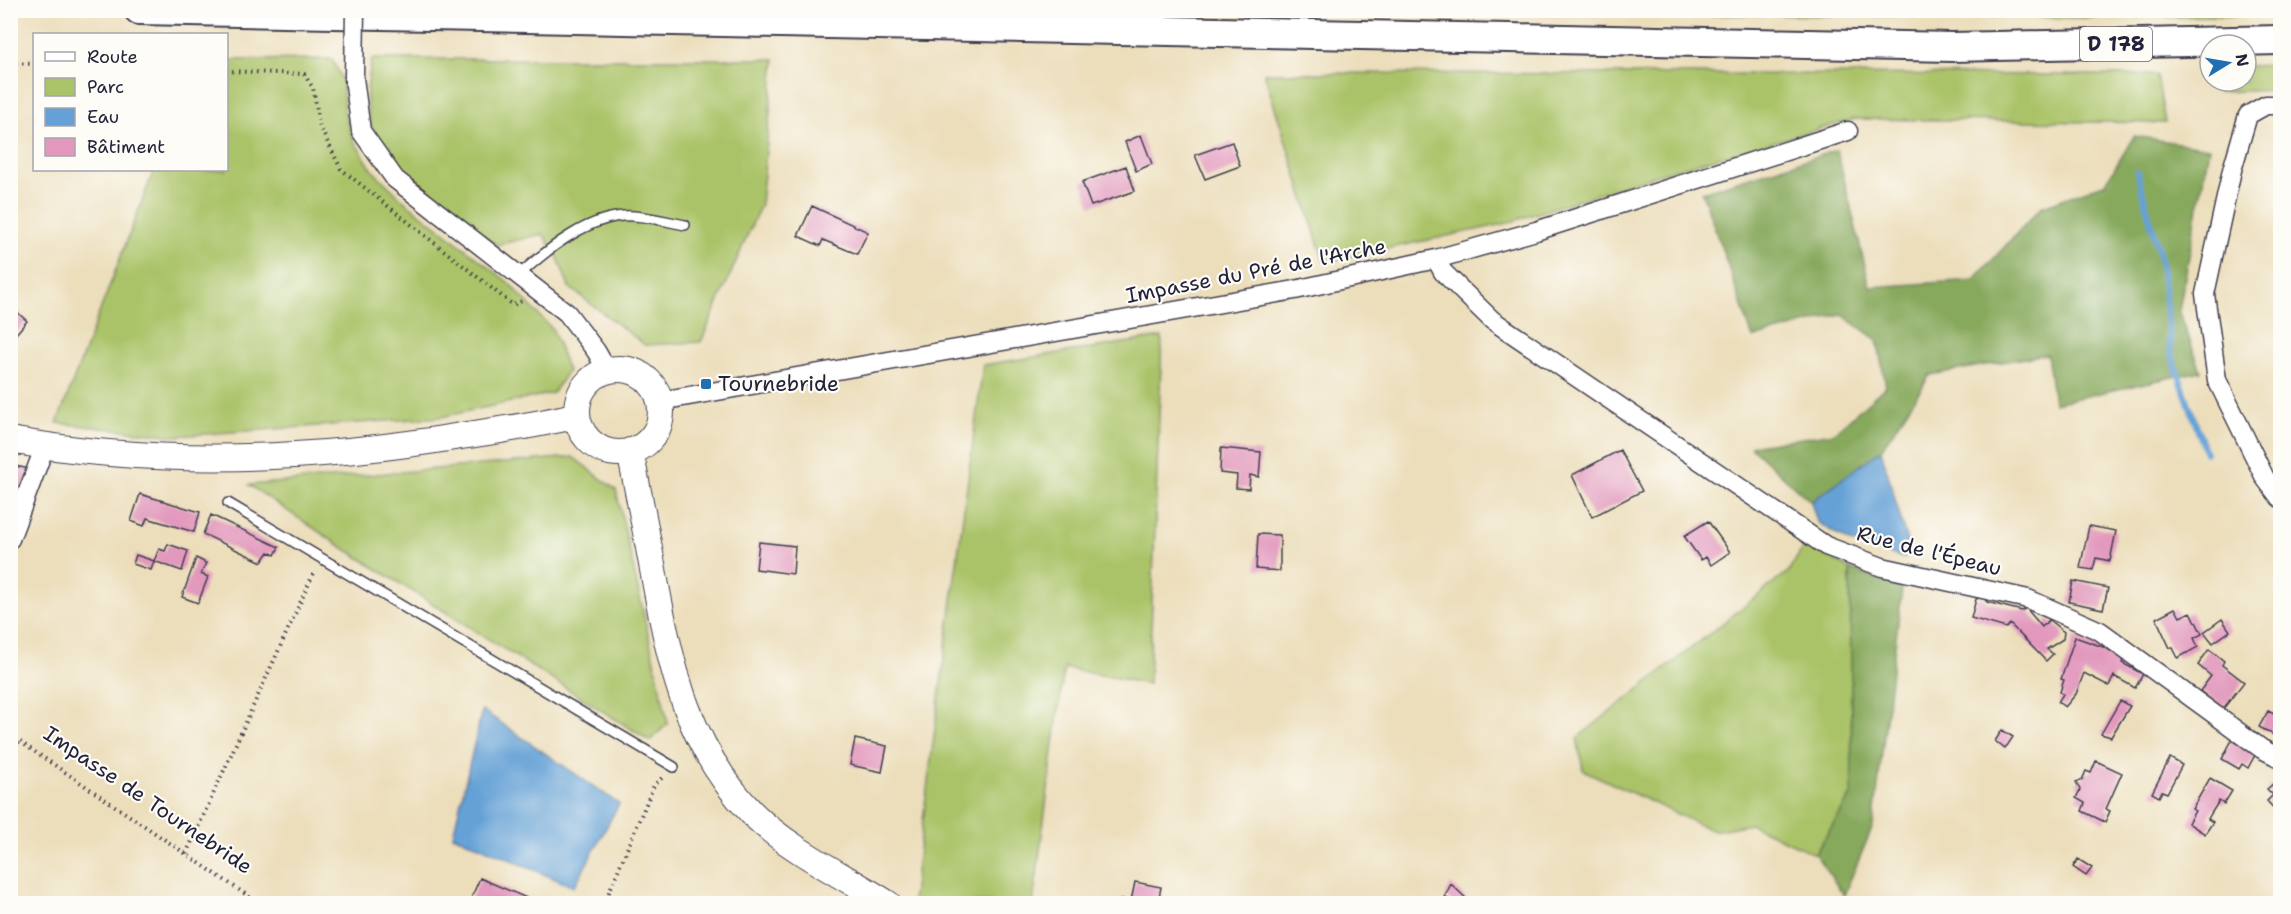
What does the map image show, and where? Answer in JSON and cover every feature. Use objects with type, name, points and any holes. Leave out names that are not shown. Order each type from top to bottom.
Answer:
[{"type":"main road","name":"D 178","points":[[139,10],[1952,47],[2280,40]]},
{"type":"main road","points":[[607,370],[633,371],[645,378],[654,388],[660,401],[661,414],[652,437],[630,451],[616,453],[602,449],[590,441],[581,429],[577,416],[578,401],[584,388],[594,377],[607,370]]},
{"type":"main road","points":[[10,440],[45,446],[184,459],[284,458],[380,450],[577,416]]},
{"type":"main road","points":[[630,451],[668,646],[682,702],[701,743],[724,781],[753,814],[784,838],[888,903]]},
{"type":"street","points":[[355,10],[354,78],[361,131],[395,179],[470,240],[567,313],[596,351],[607,370]]},
{"type":"street","points":[[2280,105],[2266,105],[2248,115],[2232,170],[2205,294],[2217,380],[2265,478],[2280,498]]},
{"type":"street","name":"Impasse du Pré de l'Arche","points":[[660,401],[1295,290],[1436,259],[1536,231],[1848,131]]},
{"type":"street","name":"Rue de l'Épeau","points":[[1436,259],[1443,272],[1492,320],[1826,546],[1882,567],[2028,599],[2100,631],[2262,749],[2280,758]]},
{"type":"street","points":[[10,538],[45,446]]},
{"type":"lane","points":[[519,275],[544,252],[595,223],[633,215],[685,225]]},
{"type":"lane","points":[[228,503],[674,767]]},
{"type":"path","points":[[10,63],[33,64]]},
{"type":"path","points":[[228,71],[303,74]]},
{"type":"path","points":[[186,854],[321,558]]},
{"type":"path","name":"Impasse de Tournebride","points":[[10,735],[260,903]]},
{"type":"path","points":[[604,903],[654,784],[674,767]]},
{"type":"green space","points":[[2280,10],[2280,15],[2093,18],[1287,11]]},
{"type":"green space","points":[[332,59],[343,81],[344,110],[354,141],[373,171],[404,201],[508,282],[553,330],[568,371],[553,393],[441,417],[177,436],[57,423],[154,171],[228,171],[228,60]]},
{"type":"green space","points":[[372,59],[775,59],[761,204],[701,342],[645,345],[569,287],[558,258],[543,234],[497,245],[423,192],[390,158],[370,122],[367,98]]},
{"type":"green space","points":[[2280,65],[2280,90],[2258,91],[2258,66]]},
{"type":"green space","points":[[1264,73],[2157,75],[2165,123],[1855,119],[1666,172],[1504,224],[1324,262]]},
{"type":"green space","points":[[2134,136],[2209,148],[2179,310],[2201,371],[2054,403],[2047,354],[1930,375],[1881,450],[1811,502],[1750,446],[1834,433],[1886,386],[1877,340],[1841,314],[1753,338],[1702,192],[1837,150],[1870,287],[1974,280],[2041,207],[2106,183]]},
{"type":"green space","points":[[1162,337],[1149,684],[1064,668],[1033,903],[912,903],[983,365]]},
{"type":"green space","points":[[573,457],[616,490],[668,723],[650,741],[336,543],[249,485]]},
{"type":"green space","points":[[1805,544],[1850,569],[1852,794],[1815,854],[1750,824],[1713,831],[1583,770],[1577,738],[1789,571]]},
{"type":"green space","points":[[1850,569],[1902,589],[1873,826],[1844,895],[1815,854],[1852,794]]},
{"type":"water","points":[[1881,450],[1907,541],[1905,558],[1850,542],[1817,522],[1811,502]]},
{"type":"water","points":[[482,710],[619,804],[574,887],[453,835]]},
{"type":"building","points":[[1141,135],[1152,164],[1136,171],[1125,142]]},
{"type":"building","points":[[1232,142],[1240,166],[1205,179],[1195,155]]},
{"type":"building","points":[[1126,166],[1135,191],[1091,206],[1082,182]]},
{"type":"building","points":[[812,206],[868,232],[857,254],[823,240],[820,246],[798,236]]},
{"type":"building","points":[[17,312],[27,321],[10,341],[10,317],[12,319]]},
{"type":"building","points":[[1221,448],[1261,452],[1259,477],[1250,475],[1249,489],[1236,488],[1237,475],[1220,473]]},
{"type":"building","points":[[1620,450],[1642,491],[1592,517],[1572,475]]},
{"type":"building","points":[[10,465],[30,469],[23,490],[10,487]]},
{"type":"building","points":[[140,494],[200,512],[194,532],[147,518],[144,526],[131,521]]},
{"type":"building","points":[[211,515],[279,547],[275,555],[269,552],[262,562],[203,534]]},
{"type":"building","points":[[1708,521],[1730,552],[1711,565],[1706,557],[1701,560],[1684,536]]},
{"type":"building","points":[[2089,526],[2116,531],[2110,561],[2096,558],[2093,570],[2080,568]]},
{"type":"building","points":[[1258,534],[1280,535],[1280,571],[1256,569]]},
{"type":"building","points":[[759,542],[795,546],[793,574],[756,569]]},
{"type":"building","points":[[168,544],[188,551],[182,571],[154,561],[159,549],[165,551]]},
{"type":"building","points":[[136,555],[154,561],[151,570],[133,564]]},
{"type":"building","points":[[196,558],[206,563],[201,574],[208,577],[198,603],[182,597]]},
{"type":"building","points":[[2073,581],[2108,588],[2103,609],[2069,602]]},
{"type":"building","points":[[1983,597],[1987,602],[2022,611],[2026,608],[2042,627],[2049,620],[2064,632],[2063,639],[2047,649],[2053,654],[2046,661],[2010,624],[2006,628],[1971,618],[1976,599]]},
{"type":"building","points":[[2175,608],[2180,617],[2191,612],[2202,634],[2194,638],[2198,647],[2178,658],[2173,648],[2170,648],[2156,618]]},
{"type":"building","points":[[2222,619],[2230,631],[2213,643],[2204,632]]},
{"type":"building","points":[[2075,637],[2106,648],[2124,659],[2122,663],[2143,674],[2135,688],[2114,676],[2109,686],[2084,673],[2076,694],[2065,707],[2058,702],[2063,694],[2060,692],[2064,680],[2061,679]]},
{"type":"building","points":[[2209,649],[2224,661],[2222,665],[2244,682],[2223,709],[2200,691],[2211,676],[2198,665]]},
{"type":"building","points":[[2120,701],[2130,706],[2111,737],[2101,734]]},
{"type":"building","points":[[2280,706],[2280,724],[2274,735],[2259,727],[2268,711],[2276,715]]},
{"type":"building","points":[[2002,730],[2013,737],[2005,749],[1995,741]]},
{"type":"building","points":[[855,739],[887,746],[882,772],[850,765]]},
{"type":"building","points":[[2232,740],[2256,753],[2248,768],[2242,764],[2239,769],[2222,759]]},
{"type":"building","points":[[2170,758],[2182,765],[2167,793],[2162,791],[2159,797],[2152,793]]},
{"type":"building","points":[[2096,761],[2122,773],[2106,809],[2110,811],[2105,822],[2082,811],[2085,803],[2076,798],[2080,790],[2076,782],[2082,780],[2086,771],[2091,773]]},
{"type":"building","points":[[2210,778],[2232,791],[2224,804],[2219,801],[2212,812],[2208,819],[2213,822],[2205,834],[2188,823],[2195,811],[2192,809]]},
{"type":"building","points":[[2280,778],[2280,815],[2267,801],[2273,795],[2267,789]]},
{"type":"building","points":[[2280,815],[2280,829],[2276,826]]},
{"type":"building","points":[[2078,859],[2092,868],[2086,876],[2073,867]]},
{"type":"building","points":[[480,878],[538,903],[469,903]]},
{"type":"building","points":[[1135,882],[1161,887],[1158,903],[1120,903],[1121,899],[1131,901]]},
{"type":"building","points":[[1451,884],[1471,903],[1453,903],[1445,896]]},
{"type":"waterway","points":[[2137,172],[2161,260],[2171,353],[2206,453]]},
{"type":"place","name":"Tournebride","points":[[706,384]]}]
